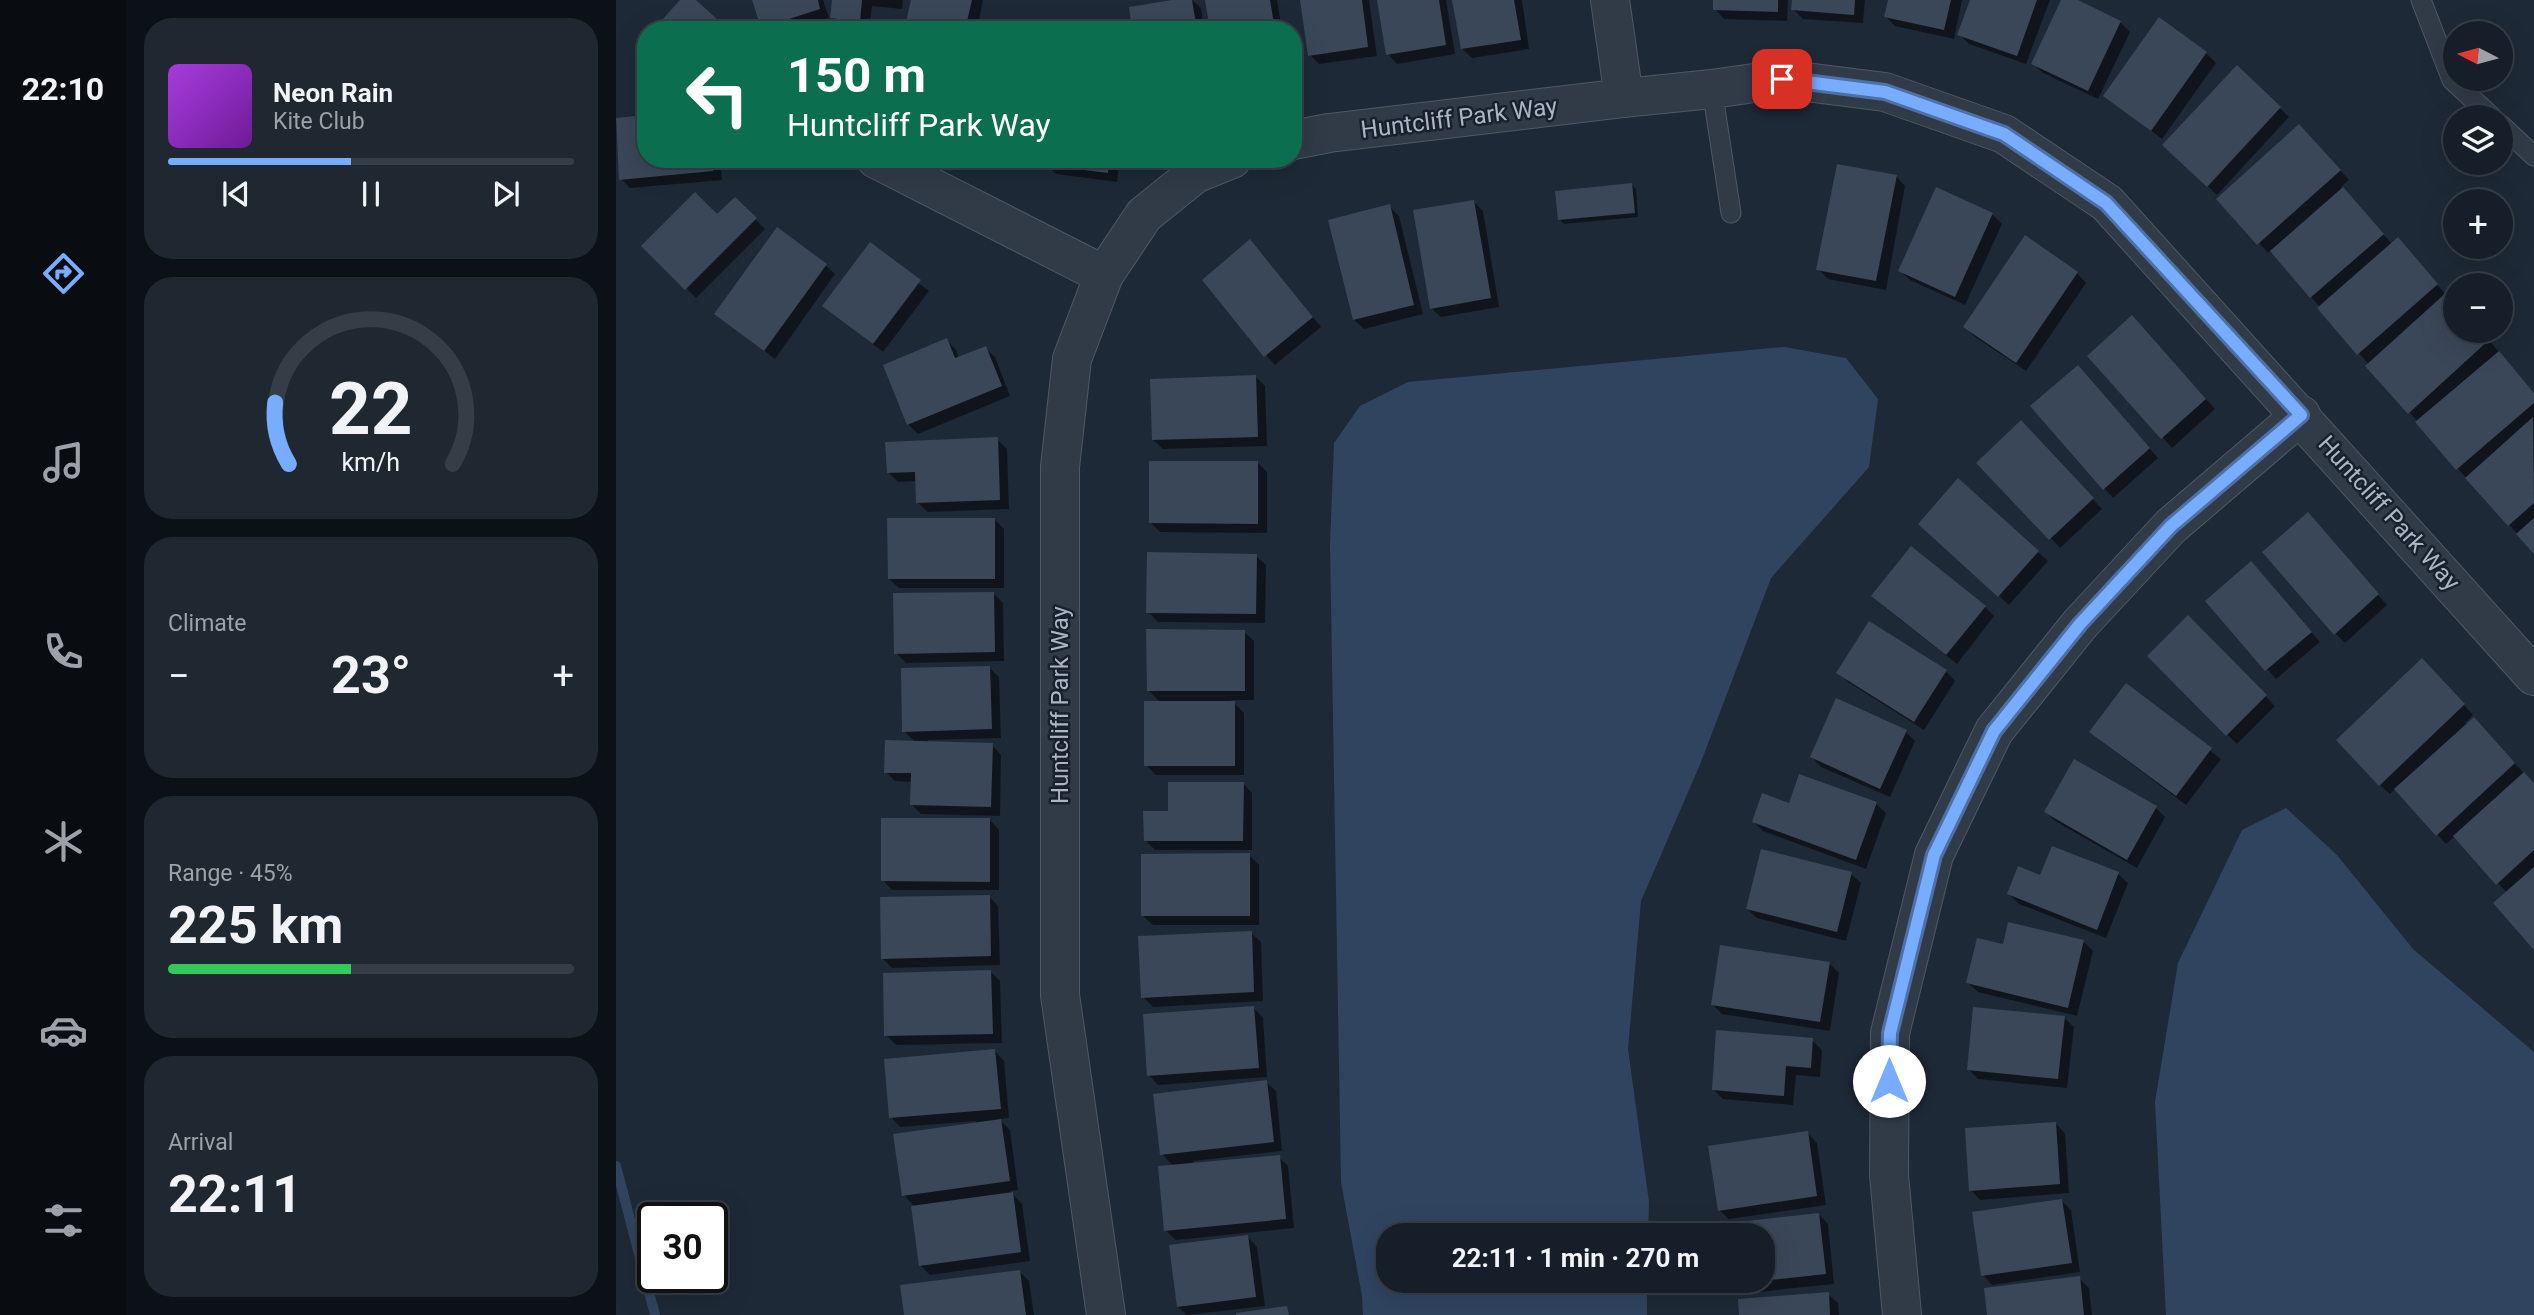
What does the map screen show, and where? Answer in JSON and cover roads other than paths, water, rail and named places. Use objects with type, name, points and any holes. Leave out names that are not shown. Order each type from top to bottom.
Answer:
[{"type":"street","points":[[1610,0],[1624,97]]},
{"type":"street","name":"Huntcliff Park Way","points":[[1302,138],[1782,79],[1885,92],[2004,134],[2106,203],[2301,415],[2534,676]]},
{"type":"street","points":[[894,168],[1104,275]]},
{"type":"street","name":"Huntcliff Park Way","points":[[1106,1315],[1060,995],[1060,467],[1072,359],[1104,275],[1144,215],[1195,174],[1209,168]]},
{"type":"street","points":[[1902,1315],[1889,1175],[1890,1033],[1934,855],[1994,731],[2080,624],[2171,526],[2301,415]]},
{"type":"lane","points":[[2421,0],[2452,80],[2480,105]]},
{"type":"lane","points":[[1712,89],[1731,213]]},
{"type":"lane","points":[[2513,136],[2534,156]]},
{"type":"water","points":[[1784,347],[1846,358],[1878,399],[1869,467],[1771,578],[1701,762],[1641,901],[1628,1049],[1649,1202],[1648,1223],[1376,1223],[1376,1293],[1647,1293],[1647,1315],[1363,1315],[1362,1296],[1341,1182],[1330,545],[1334,443],[1360,406],[1408,382]]},
{"type":"water","points":[[2286,808],[2337,855],[2413,949],[2534,1052],[2534,1315],[2166,1315],[2155,1102],[2178,963],[2242,830]]},
{"type":"waterway","points":[[616,1166],[655,1315]]}]
